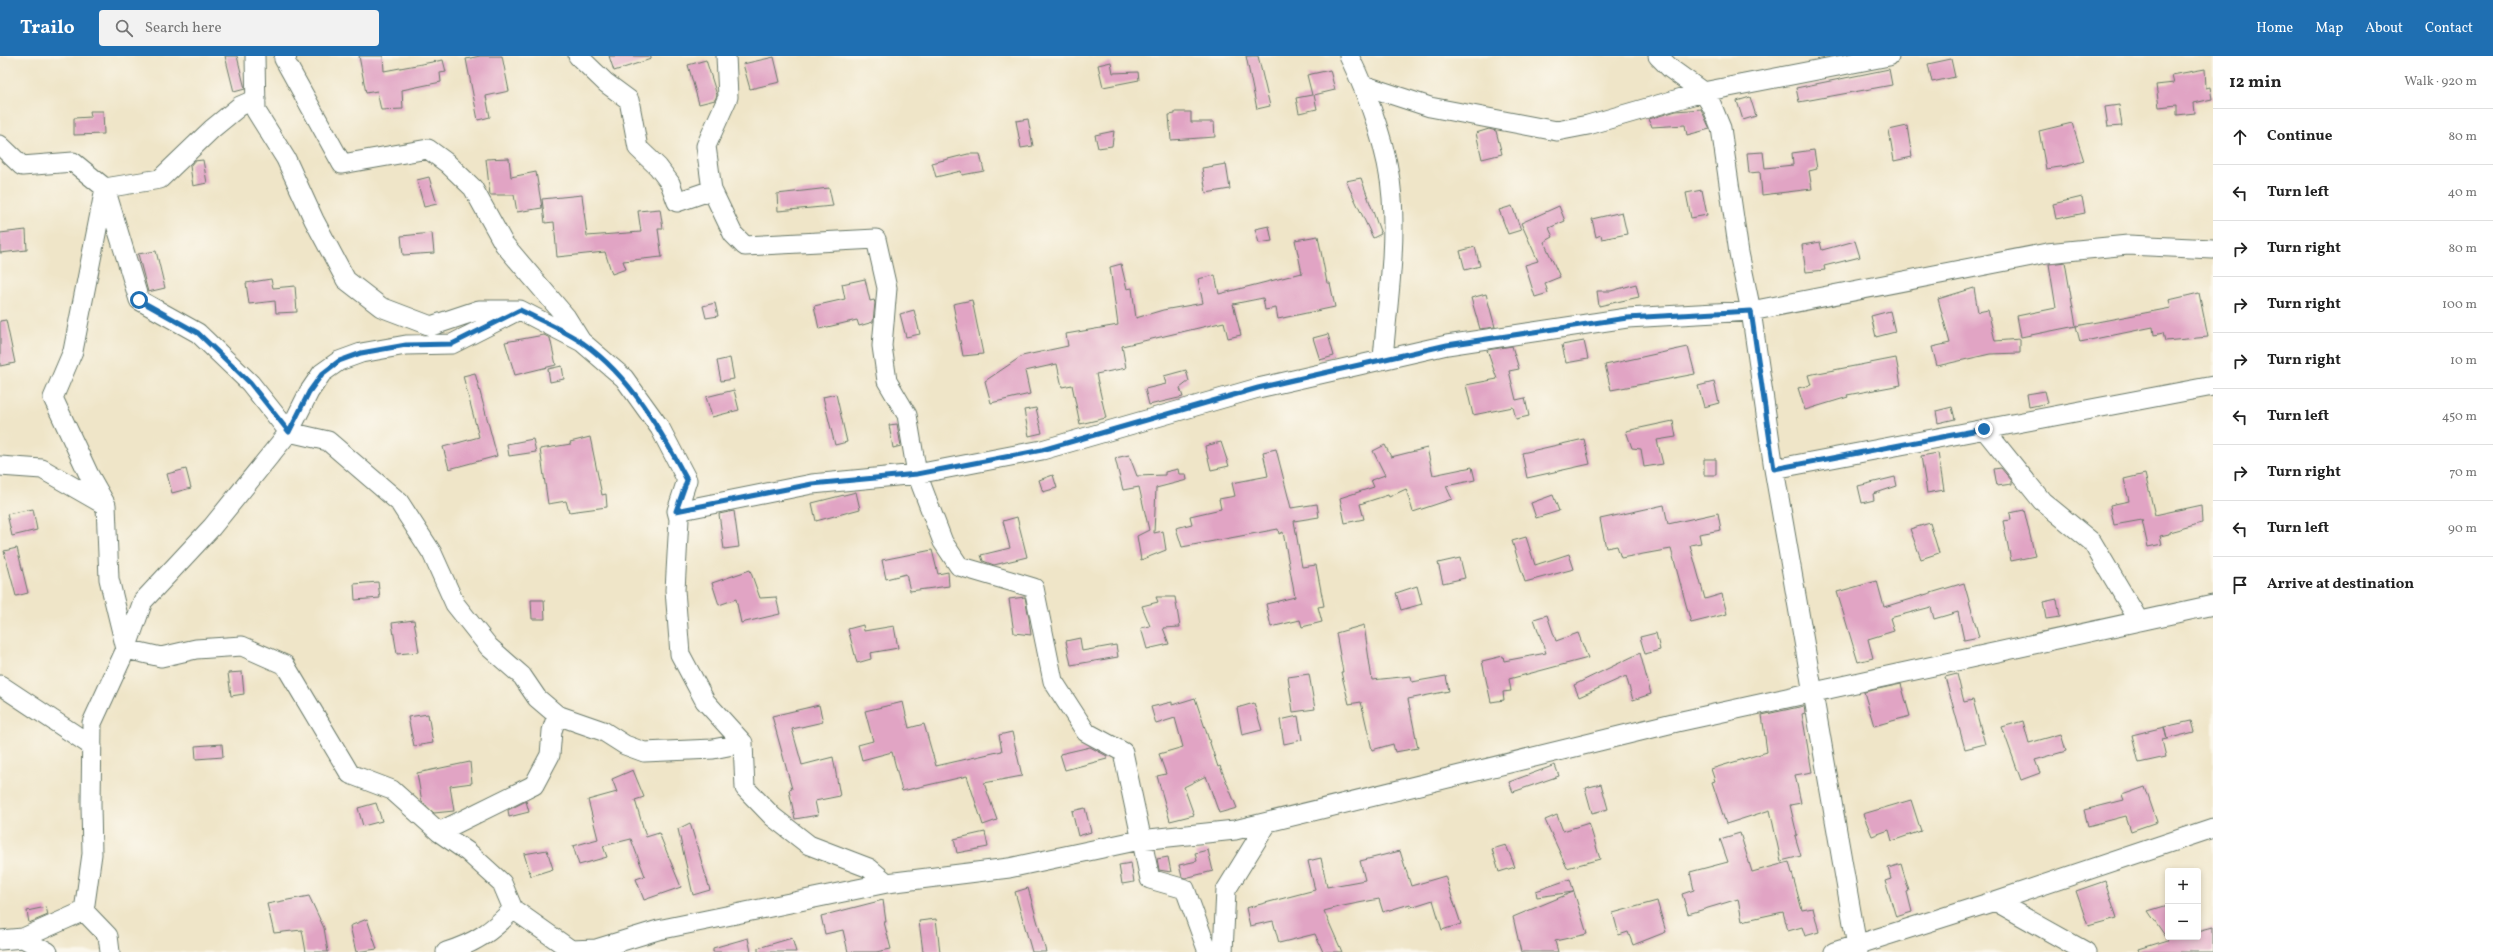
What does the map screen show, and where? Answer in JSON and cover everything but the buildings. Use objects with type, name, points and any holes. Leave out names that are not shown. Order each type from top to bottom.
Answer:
[{"type":"street","points":[[255,56],[256,111],[286,159],[314,220],[346,280],[381,307],[431,326],[479,310],[520,310],[582,342],[624,378],[660,428],[687,480],[676,511],[679,519],[675,590],[680,654],[705,701],[743,743],[745,788],[773,817],[809,845],[869,868],[887,883]]},
{"type":"street","points":[[287,56],[284,60],[342,164],[428,149],[447,163],[473,188],[504,244],[536,285],[566,317],[582,342]]},
{"type":"street","points":[[578,56],[606,83],[628,100],[638,148],[662,173],[670,184],[676,202],[712,190]]},
{"type":"street","points":[[726,56],[728,97],[706,146],[712,190],[733,234],[745,246],[876,239],[887,288],[882,346],[886,381],[908,415],[917,474],[943,542],[959,566],[1034,588],[1053,681],[1086,732],[1123,752],[1140,840],[1150,879],[1185,889],[1208,952]]},
{"type":"street","points":[[1349,56],[1363,85],[1384,154],[1392,197],[1392,236],[1383,359]]},
{"type":"street","points":[[1658,56],[1671,69],[1703,92],[1712,106],[1721,128],[1738,253],[1751,311],[1774,469],[1814,691],[1857,949]]},
{"type":"street","points":[[1363,85],[1430,107],[1557,131],[1588,125],[1703,92],[1889,56]]},
{"type":"street","points":[[105,188],[160,179],[212,129],[240,106],[256,99]]},
{"type":"street","points":[[0,145],[22,166],[73,162],[105,188],[139,300],[198,333],[250,383],[289,432],[328,441],[399,502],[432,554],[455,604],[489,647],[522,676],[537,698],[557,716],[602,731],[625,745],[644,752],[713,749],[743,743]]},
{"type":"street","points":[[105,188],[73,351],[53,398],[89,475],[106,505],[109,579],[126,649]]},
{"type":"street","points":[[676,511],[812,484],[917,474],[1057,446],[1258,388],[1447,345],[1627,318],[1751,311],[2047,253],[2128,245],[2213,249]]},
{"type":"street","points":[[84,911],[92,854],[90,805],[92,723],[126,649],[143,601],[212,527],[289,432],[309,392],[322,374],[339,361],[361,353],[406,345],[452,344],[520,310]]},
{"type":"street","points":[[1774,469],[2213,386]]},
{"type":"street","points":[[1984,429],[2042,501],[2092,542],[2139,621]]},
{"type":"street","points":[[0,466],[42,469],[106,505]]},
{"type":"street","points":[[126,649],[160,657],[196,649],[242,646],[285,665],[350,774],[392,790],[439,832],[468,852],[502,883],[513,909],[571,950],[595,950],[658,930],[887,883],[1008,868],[1140,840],[1236,830],[1670,724],[1814,691],[2213,605]]},
{"type":"street","points":[[0,684],[92,746]]},
{"type":"street","points":[[439,832],[534,785],[550,754],[552,731],[557,716]]},
{"type":"street","points":[[1223,952],[1226,890],[1268,822]]},
{"type":"street","points":[[1834,952],[1857,949],[2213,828]]},
{"type":"street","points":[[1995,901],[2086,952]]},
{"type":"street","points":[[446,952],[460,948],[496,928],[513,909]]},
{"type":"street","points":[[0,940],[23,938],[84,911]]},
{"type":"street","points":[[84,911],[108,936],[110,952]]},
{"type":"street","points":[[23,938],[48,952]]},
{"type":"route","points":[[139,300],[198,333],[250,383],[289,432],[309,392],[322,374],[339,361],[361,353],[406,345],[452,344],[520,310],[582,342],[624,378],[636,397],[660,428],[687,480],[676,511],[812,484],[917,474],[954,468],[985,460],[1042,450],[1078,441],[1258,388],[1383,359],[1447,345],[1627,318],[1751,311],[1774,469],[1984,429]]}]
